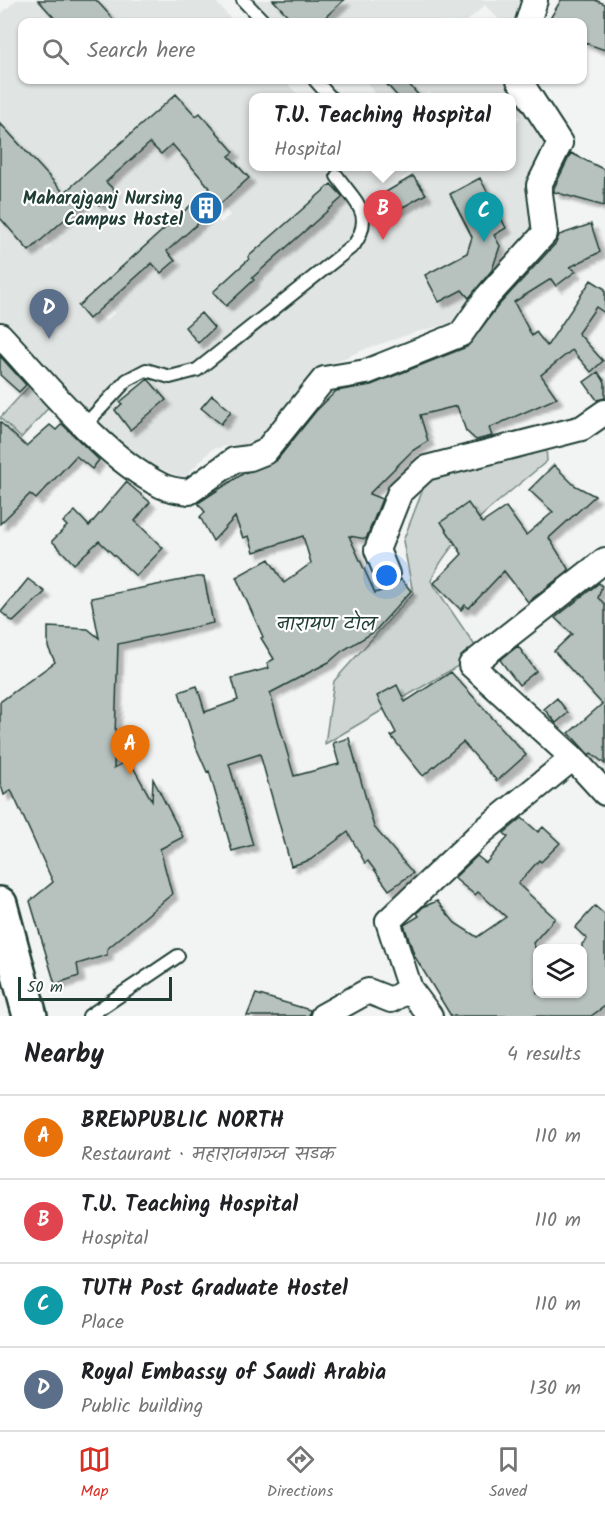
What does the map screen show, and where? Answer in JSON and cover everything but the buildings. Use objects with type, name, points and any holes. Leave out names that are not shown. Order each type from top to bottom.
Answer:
[{"type":"main road","points":[[0,904],[30,1016]]},
{"type":"street","points":[[529,18],[535,0]]},
{"type":"street","points":[[0,335],[84,426],[132,465],[164,487],[189,492],[234,460],[250,458],[265,452],[324,379],[366,372],[461,334],[487,297],[544,233],[539,185],[560,143],[522,84]]},
{"type":"street","points":[[387,574],[377,550],[400,492],[426,468],[582,428],[605,412]]},
{"type":"street","points":[[605,560],[471,665],[573,758],[605,794]]},
{"type":"street","points":[[430,1016],[410,989],[388,921],[482,832],[573,758]]},
{"type":"street","points":[[323,1016],[368,991],[391,1000],[410,989]]},
{"type":"lane","points":[[243,0],[260,18]]},
{"type":"lane","points":[[84,426],[128,380],[146,370],[170,377],[197,370],[354,245],[364,230],[363,213],[337,176]]},
{"type":"lane","points":[[89,1016],[178,956]]},
{"type":"shaded area","points":[[16,0],[38,0],[54,18],[18,18],[18,84],[288,84],[296,93],[249,93],[249,171],[516,171],[516,122],[520,118],[516,113],[516,93],[405,93],[412,87],[409,84],[517,84],[552,150],[533,221],[518,256],[457,322],[416,332],[365,349],[315,371],[270,438],[254,446],[232,445],[212,449],[184,478],[139,461],[85,417],[0,323],[0,146],[11,136],[0,123],[0,15]],"holes":[[[155,112],[196,116],[200,113],[234,152],[229,156],[249,178],[220,204],[230,215],[221,223],[211,212],[167,251],[175,261],[161,273],[152,263],[107,303],[115,313],[105,321],[97,312],[89,318],[78,306],[210,188],[172,144],[161,154],[150,143],[106,182],[114,191],[99,205],[91,196],[45,237],[52,245],[45,252],[37,244],[29,251],[16,236]],[[411,173],[419,184],[398,209],[386,192],[403,182],[401,178]],[[480,178],[506,228],[494,235],[500,246],[497,256],[485,262],[491,275],[439,302],[425,275],[467,253],[472,237],[450,194]],[[331,184],[342,198],[306,230],[294,216]],[[291,219],[303,233],[260,271],[248,257]]]},
{"type":"shaded area","points":[[96,0],[214,0],[230,18],[112,18]]},
{"type":"shaded area","points":[[248,0],[287,0],[280,7],[290,18],[265,18]]},
{"type":"shaded area","points":[[344,0],[527,0],[523,18],[497,18],[485,5],[470,18],[324,18]]},
{"type":"shaded area","points":[[368,84],[387,84],[395,93],[375,93]]},
{"type":"shaded area","points":[[30,385],[52,404],[21,438],[0,418]]},
{"type":"shaded area","points":[[545,433],[547,461],[466,531],[440,564],[431,581],[480,653],[325,744],[334,681],[413,593],[403,541],[430,471]]},
{"type":"place","name":"Maharajganj Nursing Campus Hostel","points":[[206,208]]},
{"type":"place","name":"T.U. Teaching Hospital","points":[[383,240]]},
{"type":"place","name":"TUTH Post Graduate Hostel","points":[[484,242]]},
{"type":"place","name":"Royal Embassy of Saudi Arabia","points":[[49,339]]},
{"type":"place","name":"BREWPUBLIC NORTH","points":[[130,775]]},
{"type":"district","name":"नारायण टोल","points":[[326,623]]}]
